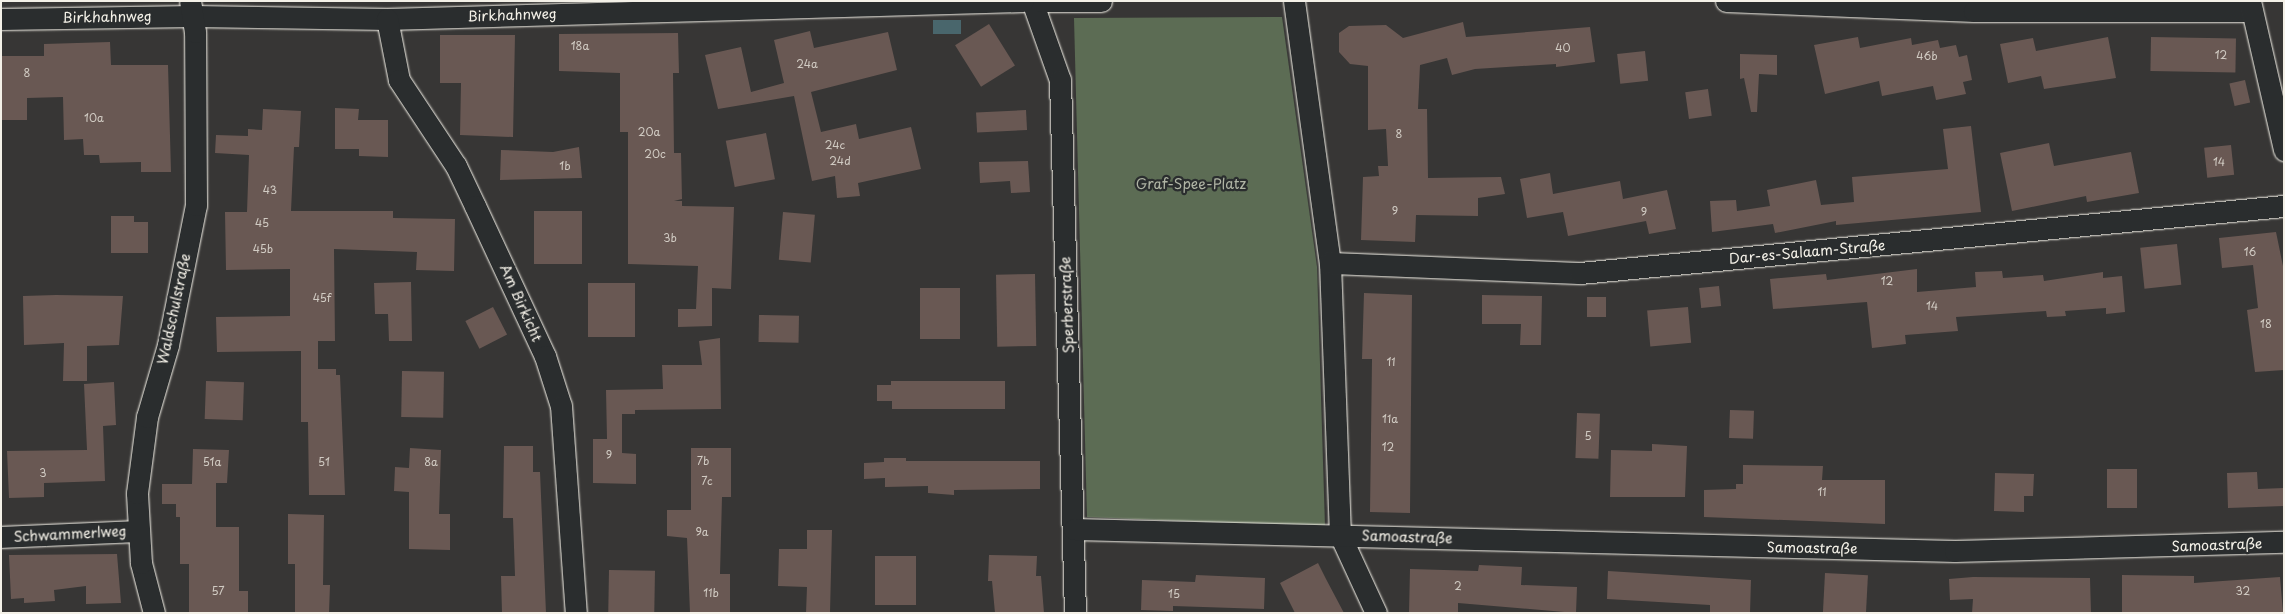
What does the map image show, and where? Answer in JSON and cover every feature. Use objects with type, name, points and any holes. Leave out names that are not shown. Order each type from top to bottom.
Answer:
[{"type":"street","name":"Birkhahnweg","points":[[1,19],[192,8],[387,19],[1024,1]]},
{"type":"street","name":"Sperberstraße","points":[[1032,1],[1060,80],[1075,613]]},
{"type":"street","points":[[1041,1],[1101,1]]},
{"type":"street","points":[[1294,1],[1330,263],[1340,535],[1376,613]]},
{"type":"street","points":[[1726,1],[1974,11],[2251,6],[2284,150]]},
{"type":"street","name":"Waldschulstraße","points":[[154,613],[141,563],[137,493],[146,416],[168,345],[196,205],[192,8]]},
{"type":"street","name":"Am Birkicht","points":[[387,19],[399,80],[456,166],[545,356],[561,406],[576,613]]},
{"type":"street","name":"Dar-es-Salaam-Straße","points":[[1330,263],[1580,273],[2284,206]]},
{"type":"street","points":[[1074,529],[1340,535]]},
{"type":"street","name":"Schwammerlweg","points":[[1,537],[139,531]]},
{"type":"street","name":"Samoastraße","points":[[1340,535],[1954,551],[2284,542]]},
{"type":"green space","name":"Graf-Spee-Platz","points":[[1282,17],[1317,267],[1325,527],[1087,517],[1074,18]]},
{"type":"water","points":[[933,20],[961,20],[961,34],[933,34]]},
{"type":"building","points":[[1463,22],[1466,37],[1590,27],[1595,62],[1556,67],[1556,64],[1475,69],[1452,75],[1447,58],[1420,65],[1418,109],[1427,109],[1428,178],[1501,177],[1505,194],[1478,198],[1478,216],[1416,215],[1415,242],[1361,240],[1363,177],[1379,176],[1378,166],[1388,166],[1386,129],[1368,130],[1368,66],[1350,64],[1339,52],[1339,33],[1349,26],[1386,25],[1403,38]]},
{"type":"building","points":[[989,24],[1015,66],[981,87],[955,45]]},
{"type":"building","points":[[810,31],[814,48],[888,32],[897,70],[811,92],[821,132],[856,124],[859,139],[911,127],[921,169],[858,183],[860,196],[837,198],[835,176],[812,181],[794,96],[718,109],[705,55],[741,47],[751,92],[784,83],[774,40]]},
{"type":"building","points":[[678,33],[679,73],[673,73],[674,153],[681,153],[682,199],[674,201],[682,201],[682,206],[734,207],[731,289],[712,288],[712,326],[678,327],[678,309],[696,309],[698,266],[628,264],[628,132],[620,132],[620,73],[559,71],[559,34]]},
{"type":"building","points":[[440,35],[515,35],[513,137],[460,135],[461,83],[440,83]]},
{"type":"building","points":[[1858,37],[1860,48],[1911,38],[1912,45],[1938,40],[1940,48],[1956,45],[1959,57],[1967,55],[1972,80],[1963,82],[1966,94],[1936,100],[1933,86],[1882,96],[1879,81],[1825,94],[1814,45]]},
{"type":"building","points":[[2108,37],[2116,78],[2044,89],[2041,76],[2008,83],[2000,44],[2033,38],[2036,51]]},
{"type":"building","points":[[2151,37],[2236,38],[2235,72],[2150,71]]},
{"type":"building","points":[[110,42],[111,65],[168,65],[171,172],[141,172],[141,162],[100,163],[99,155],[84,155],[83,139],[64,140],[63,97],[27,98],[27,120],[1,120],[1,56],[44,56],[44,44]]},
{"type":"building","points":[[1645,51],[1648,81],[1620,84],[1617,54]]},
{"type":"building","points":[[1740,54],[1777,55],[1777,75],[1759,74],[1757,112],[1751,112],[1744,78],[1740,79]]},
{"type":"building","points":[[2245,80],[2250,102],[2235,106],[2229,84]]},
{"type":"building","points":[[1708,89],[1712,116],[1689,119],[1685,92]]},
{"type":"building","points":[[335,108],[359,109],[358,120],[388,120],[388,157],[359,156],[359,149],[335,149]]},
{"type":"building","points":[[263,109],[301,111],[299,147],[294,147],[291,211],[393,211],[393,218],[455,219],[454,271],[416,270],[417,252],[334,249],[335,341],[318,341],[318,369],[336,369],[336,375],[340,375],[345,495],[309,495],[308,422],[301,422],[301,351],[217,352],[216,317],[290,316],[290,269],[226,270],[225,212],[247,212],[249,155],[215,153],[216,135],[248,136],[248,129],[262,130]]},
{"type":"building","points":[[1026,110],[1027,130],[977,133],[976,113]]},
{"type":"building","points":[[1971,126],[1981,212],[1836,225],[1836,221],[1775,233],[1773,224],[1712,232],[1710,201],[1736,200],[1737,211],[1770,206],[1767,190],[1816,180],[1821,205],[1854,202],[1852,177],[1948,169],[1943,129]]},
{"type":"building","points":[[766,133],[775,179],[735,187],[726,141]]},
{"type":"building","points":[[2049,143],[2054,166],[2131,152],[2139,193],[2087,202],[2086,196],[2012,211],[2000,153]]},
{"type":"building","points":[[2231,145],[2234,175],[2207,178],[2204,148]]},
{"type":"building","points":[[579,147],[582,178],[500,180],[501,150],[553,152]]},
{"type":"building","points":[[1028,161],[1030,192],[1011,193],[1010,181],[980,183],[979,162]]},
{"type":"building","points":[[1550,173],[1553,194],[1620,181],[1623,199],[1667,190],[1676,229],[1649,234],[1646,221],[1568,236],[1563,212],[1527,218],[1520,179]]},
{"type":"building","points":[[534,211],[582,211],[582,264],[534,264]]},
{"type":"building","points":[[783,212],[815,215],[811,263],[779,260]]},
{"type":"building","points":[[111,216],[134,216],[134,222],[148,222],[148,253],[111,253]]},
{"type":"building","points":[[2276,232],[2284,271],[2284,370],[2255,372],[2247,310],[2258,308],[2253,265],[2222,268],[2219,238]]},
{"type":"building","points":[[2177,244],[2181,285],[2144,289],[2140,248]]},
{"type":"building","points":[[1917,269],[1917,292],[1976,287],[1975,272],[2002,271],[2003,278],[2043,275],[2044,281],[2103,272],[2103,278],[2122,276],[2125,312],[2106,314],[2106,308],[2065,311],[2066,316],[2047,317],[2046,311],[1956,317],[1958,331],[1905,335],[1906,344],[1872,348],[1867,302],[1773,309],[1770,279],[1826,274],[1827,280]]},
{"type":"building","points":[[1035,274],[1036,346],[997,347],[996,275]]},
{"type":"building","points":[[411,282],[412,341],[389,341],[388,314],[375,314],[374,283]]},
{"type":"building","points":[[588,283],[635,283],[635,337],[588,337]]},
{"type":"building","points":[[1719,286],[1721,306],[1701,308],[1699,288]]},
{"type":"building","points":[[920,288],[960,288],[960,339],[920,339]]},
{"type":"building","points":[[1364,293],[1412,295],[1410,513],[1370,512],[1372,359],[1362,359]]},
{"type":"building","points":[[1482,295],[1542,296],[1541,345],[1520,345],[1521,324],[1482,324]]},
{"type":"building","points":[[23,296],[123,296],[119,345],[87,346],[87,381],[63,381],[64,343],[24,345]]},
{"type":"building","points":[[1587,297],[1606,297],[1606,317],[1587,317]]},
{"type":"building","points":[[493,307],[507,335],[479,349],[465,321]]},
{"type":"building","points":[[1688,307],[1691,343],[1650,346],[1647,311]]},
{"type":"building","points":[[759,315],[799,316],[799,343],[759,342]]},
{"type":"building","points":[[720,338],[721,409],[635,410],[635,414],[622,414],[622,453],[636,454],[636,484],[593,483],[593,439],[607,439],[606,390],[663,389],[662,365],[702,365],[699,341]]},
{"type":"building","points":[[402,371],[444,372],[443,418],[401,417]]},
{"type":"building","points":[[206,381],[244,382],[243,420],[205,419]]},
{"type":"building","points":[[891,381],[1005,381],[1005,409],[892,409],[892,401],[877,401],[877,385],[891,385]]},
{"type":"building","points":[[114,382],[116,425],[103,426],[105,481],[44,483],[44,497],[9,498],[7,451],[87,450],[84,384]]},
{"type":"building","points":[[1730,410],[1754,411],[1753,439],[1729,438]]},
{"type":"building","points":[[1577,413],[1600,414],[1598,459],[1575,458]]},
{"type":"building","points":[[1652,444],[1687,446],[1685,497],[1610,497],[1611,450],[1652,451]]},
{"type":"building","points":[[504,446],[533,446],[533,472],[540,472],[546,613],[502,613],[501,576],[515,576],[513,518],[503,518]]},
{"type":"building","points":[[410,448],[441,450],[439,514],[450,514],[450,550],[409,549],[409,492],[394,491],[395,467],[409,468]]},
{"type":"building","points":[[691,448],[731,448],[731,497],[722,497],[720,574],[730,574],[730,613],[690,613],[687,538],[667,536],[667,510],[691,510]]},
{"type":"building","points":[[193,449],[229,450],[227,483],[216,483],[216,527],[239,527],[239,591],[248,591],[248,613],[189,613],[189,564],[180,564],[180,517],[176,517],[176,504],[162,504],[162,484],[192,484]]},
{"type":"building","points":[[884,458],[906,458],[906,461],[1040,461],[1040,489],[954,490],[954,495],[928,493],[928,486],[885,487],[885,478],[864,479],[864,463],[884,462]]},
{"type":"building","points":[[1743,465],[1823,466],[1822,480],[1885,480],[1885,524],[1704,517],[1704,490],[1736,489],[1736,484],[1743,484]]},
{"type":"building","points":[[2107,469],[2137,469],[2137,508],[2107,508]]},
{"type":"building","points":[[2257,472],[2258,489],[2284,488],[2284,506],[2228,508],[2227,473]]},
{"type":"building","points":[[1995,473],[2034,474],[2033,496],[2024,496],[2024,512],[1994,511]]},
{"type":"building","points":[[288,514],[324,515],[323,585],[330,585],[329,613],[295,613],[295,564],[288,564]]},
{"type":"building","points":[[807,530],[832,530],[830,613],[806,613],[807,587],[778,586],[779,549],[807,549]]},
{"type":"building","points":[[117,554],[121,603],[86,604],[86,586],[54,590],[55,601],[24,603],[24,598],[11,599],[9,555]]},
{"type":"building","points":[[989,555],[1037,556],[1036,576],[1041,576],[1044,613],[995,613],[992,581],[988,581]]},
{"type":"building","points":[[875,556],[916,556],[916,605],[875,605]]},
{"type":"building","points":[[1318,563],[1344,613],[1295,613],[1280,583]]},
{"type":"building","points":[[1479,565],[1522,567],[1521,585],[1577,587],[1576,613],[1458,603],[1458,613],[1409,613],[1410,569],[1478,571]]},
{"type":"building","points":[[609,570],[655,571],[654,613],[608,613]]},
{"type":"building","points":[[1608,571],[1751,580],[1750,613],[1710,613],[1710,605],[1607,599]]},
{"type":"building","points":[[1825,573],[1868,575],[1866,613],[1823,612]]},
{"type":"building","points":[[1196,575],[1265,578],[1264,609],[1173,606],[1173,611],[1141,610],[1142,580],[1195,582]]},
{"type":"building","points":[[2122,575],[2194,576],[2194,583],[2280,577],[2283,613],[2122,613]]},
{"type":"building","points":[[1973,577],[2090,578],[2091,613],[1972,613],[1973,599],[1950,600],[1949,579]]}]
